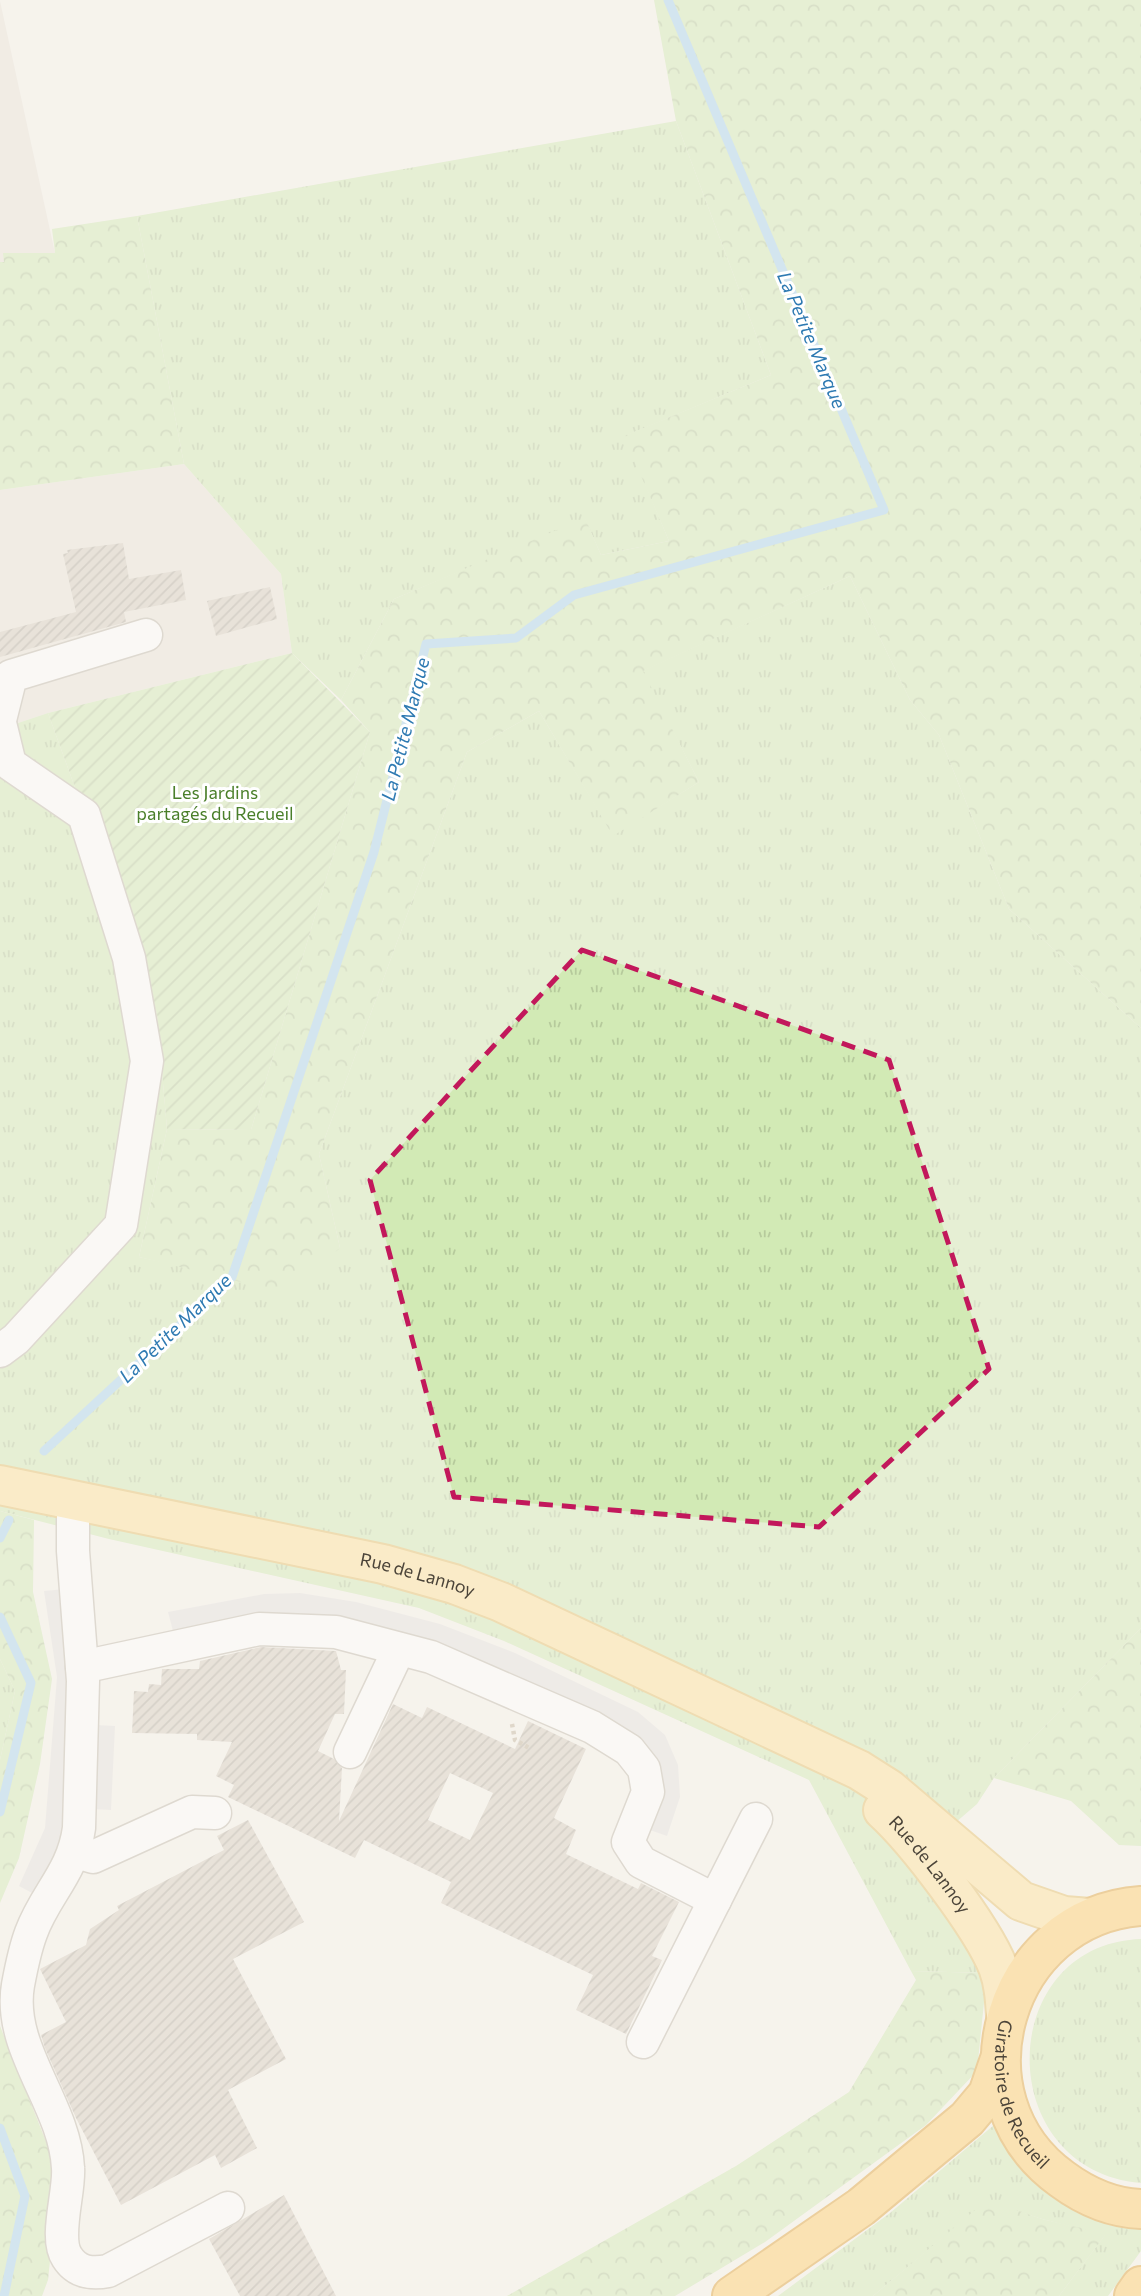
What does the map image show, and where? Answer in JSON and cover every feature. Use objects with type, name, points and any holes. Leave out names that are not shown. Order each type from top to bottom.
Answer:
[{"type":"highway","name":"Giratoire de Recueil","points":[[1141,1906],[1090,1918],[1053,1942],[1037,1958],[1013,1995],[1006,2015],[1000,2059],[1004,2091],[1015,2122],[1039,2159],[1064,2181],[1093,2197],[1141,2209]]},
{"type":"highway","points":[[732,2296],[861,2207],[959,2127],[988,2094],[1000,2059]]},
{"type":"highway","points":[[1134,2296],[1141,2286]]},
{"type":"main road","name":"Rue de Lannoy","points":[[0,1485],[383,1564],[454,1584],[559,1628],[859,1770],[889,1789],[1021,1901],[1064,1916],[1090,1918]]},
{"type":"main road","name":"Rue de Lannoy","points":[[806,1746],[831,1764],[888,1815],[941,1880],[988,1946],[1004,1988],[1006,2015]]},
{"type":"lane","points":[[0,1351],[16,1339],[121,1225],[147,1060],[129,958],[84,815],[10,764],[0,722],[11,676],[146,635]]},
{"type":"lane","points":[[73,1500],[82,1667],[76,1852],[31,1933],[9,2027],[60,2131],[68,2167],[62,2240],[66,2256],[77,2268],[92,2274],[108,2271],[228,2208]]},
{"type":"lane","points":[[82,1667],[259,1629],[337,1632],[432,1657],[580,1722],[629,1751],[644,1769],[648,1792],[628,1842],[641,1862],[715,1900]]},
{"type":"lane","points":[[350,1752],[399,1648]]},
{"type":"lane","points":[[76,1852],[93,1857],[192,1812],[215,1813]]},
{"type":"lane","points":[[643,2042],[756,1819]]},
{"type":"highlighted area","points":[[582,950],[889,1060],[989,1369],[819,1527],[454,1497],[370,1180]]},
{"type":"shaded area","points":[[0,1],[55,253],[4,253],[4,262],[0,262]]},
{"type":"shaded area","points":[[184,464],[281,574],[292,653],[48,713],[0,729],[0,490]]},
{"type":"shaded area","points":[[65,1589],[71,1632],[67,1824],[56,1859],[34,1894],[19,1886],[45,1828],[57,1677],[44,1591]]},
{"type":"shaded area","points":[[300,1593],[356,1602],[440,1624],[515,1653],[638,1712],[665,1735],[678,1765],[680,1797],[667,1836],[650,1830],[659,1804],[639,1742],[622,1727],[505,1670],[433,1643],[247,1615],[173,1631],[168,1612],[264,1594]]},
{"type":"shaded area","points":[[96,1725],[115,1726],[111,1810],[92,1809]]},
{"type":"green space","points":[[654,0],[1141,0],[1141,1028],[1009,909],[939,735],[910,700],[850,576],[643,671],[699,782],[613,836],[539,711],[467,752],[319,1154],[340,1248],[286,1293],[139,1257],[167,1129],[251,1130],[370,732],[341,700],[394,599],[585,518],[601,555],[669,541],[624,436],[771,375],[676,121]]},
{"type":"green space","points":[[676,121],[771,375],[625,436],[669,541],[601,555],[585,519],[394,599],[341,700],[292,653],[281,574],[184,464],[137,216]]},
{"type":"green space","points":[[137,216],[184,464],[0,490],[0,262],[4,262],[3,253],[55,253],[52,229]]},
{"type":"green space","points":[[850,576],[910,700],[939,735],[1009,909],[1141,1028],[1141,1628],[994,1778],[977,1804],[911,1861],[987,1973],[911,1971],[809,1780],[504,1641],[419,1608],[109,1539],[0,1511],[0,729],[48,713],[157,1014],[167,1129],[139,1257],[203,1271],[340,1248],[319,1154],[467,752],[539,711],[613,835],[699,782],[642,671]]},
{"type":"green space","name":"Les Jardins partagés du Recueil","points":[[292,653],[370,732],[251,1130],[167,1129],[157,1014],[48,713]]},
{"type":"green space","points":[[0,1511],[34,1520],[33,1592],[52,1679],[40,1764],[19,1858],[0,1903],[0,1760],[15,1691],[0,1659]]},
{"type":"green space","points":[[1141,1628],[1141,1846],[1119,1845],[1071,1801],[994,1778]]},
{"type":"green space","points":[[0,1659],[15,1691],[0,1760]]},
{"type":"green space","points":[[1141,1939],[1141,2183],[1092,2169],[1057,2140],[1036,2101],[1030,2058],[1037,2015],[1058,1977],[1093,1950]]},
{"type":"green space","points":[[911,1971],[987,1973],[977,2071],[926,2125],[765,2242],[675,2296],[507,2296],[736,2166],[849,2092],[916,1980]]},
{"type":"green space","points":[[0,2026],[59,2174],[48,2280],[42,2296],[0,2296]]},
{"type":"green space","points":[[994,2125],[1023,2167],[1054,2197],[1092,2217],[1141,2229],[1141,2251],[1108,2296],[1059,2296],[1105,2235],[987,2201],[873,2296],[778,2296],[890,2213]]},
{"type":"green space","points":[[987,2200],[1042,2219],[1106,2234],[1059,2296],[873,2296]]},
{"type":"building","points":[[123,543],[129,579],[181,570],[186,600],[124,612],[126,622],[0,657],[0,632],[76,612],[63,554],[68,553],[67,550]]},
{"type":"building","points":[[270,587],[277,619],[216,636],[207,601]]},
{"type":"building","points":[[261,1647],[336,1651],[341,1670],[346,1670],[344,1714],[335,1714],[318,1751],[334,1759],[342,1768],[339,1821],[393,1704],[422,1718],[427,1707],[515,1749],[528,1721],[586,1749],[554,1818],[576,1830],[566,1854],[638,1889],[641,1883],[679,1902],[652,1956],[662,1960],[626,2034],[576,2010],[593,1975],[441,1903],[451,1882],[364,1840],[355,1858],[228,1797],[234,1785],[216,1776],[232,1742],[197,1740],[197,1734],[132,1733],[134,1691],[148,1692],[149,1684],[161,1685],[162,1669],[199,1669],[200,1661]],"holes":[[[450,1773],[493,1793],[470,1840],[428,1820]]]},
{"type":"building","points":[[248,1820],[304,1922],[233,1959],[286,2059],[228,2090],[257,2148],[221,2168],[215,2155],[121,2205],[76,2118],[45,2048],[41,2035],[66,2022],[40,1969],[86,1945],[90,1929],[119,1910],[117,1906],[224,1850],[217,1836]]},
{"type":"building","points":[[284,2195],[336,2296],[240,2296],[209,2239]]},
{"type":"waterway","name":"La Petite Marque","points":[[44,1451],[232,1277],[374,852],[426,644],[516,638],[574,595],[884,510],[668,0]]},
{"type":"waterway","name":"La Petite Marque","points":[[0,1538],[9,1520]]},
{"type":"waterway","name":"La Petite Marque","points":[[0,1617],[31,1683],[0,1812]]},
{"type":"waterway","name":"La Petite Marque","points":[[0,2128],[25,2196],[4,2296]]}]
